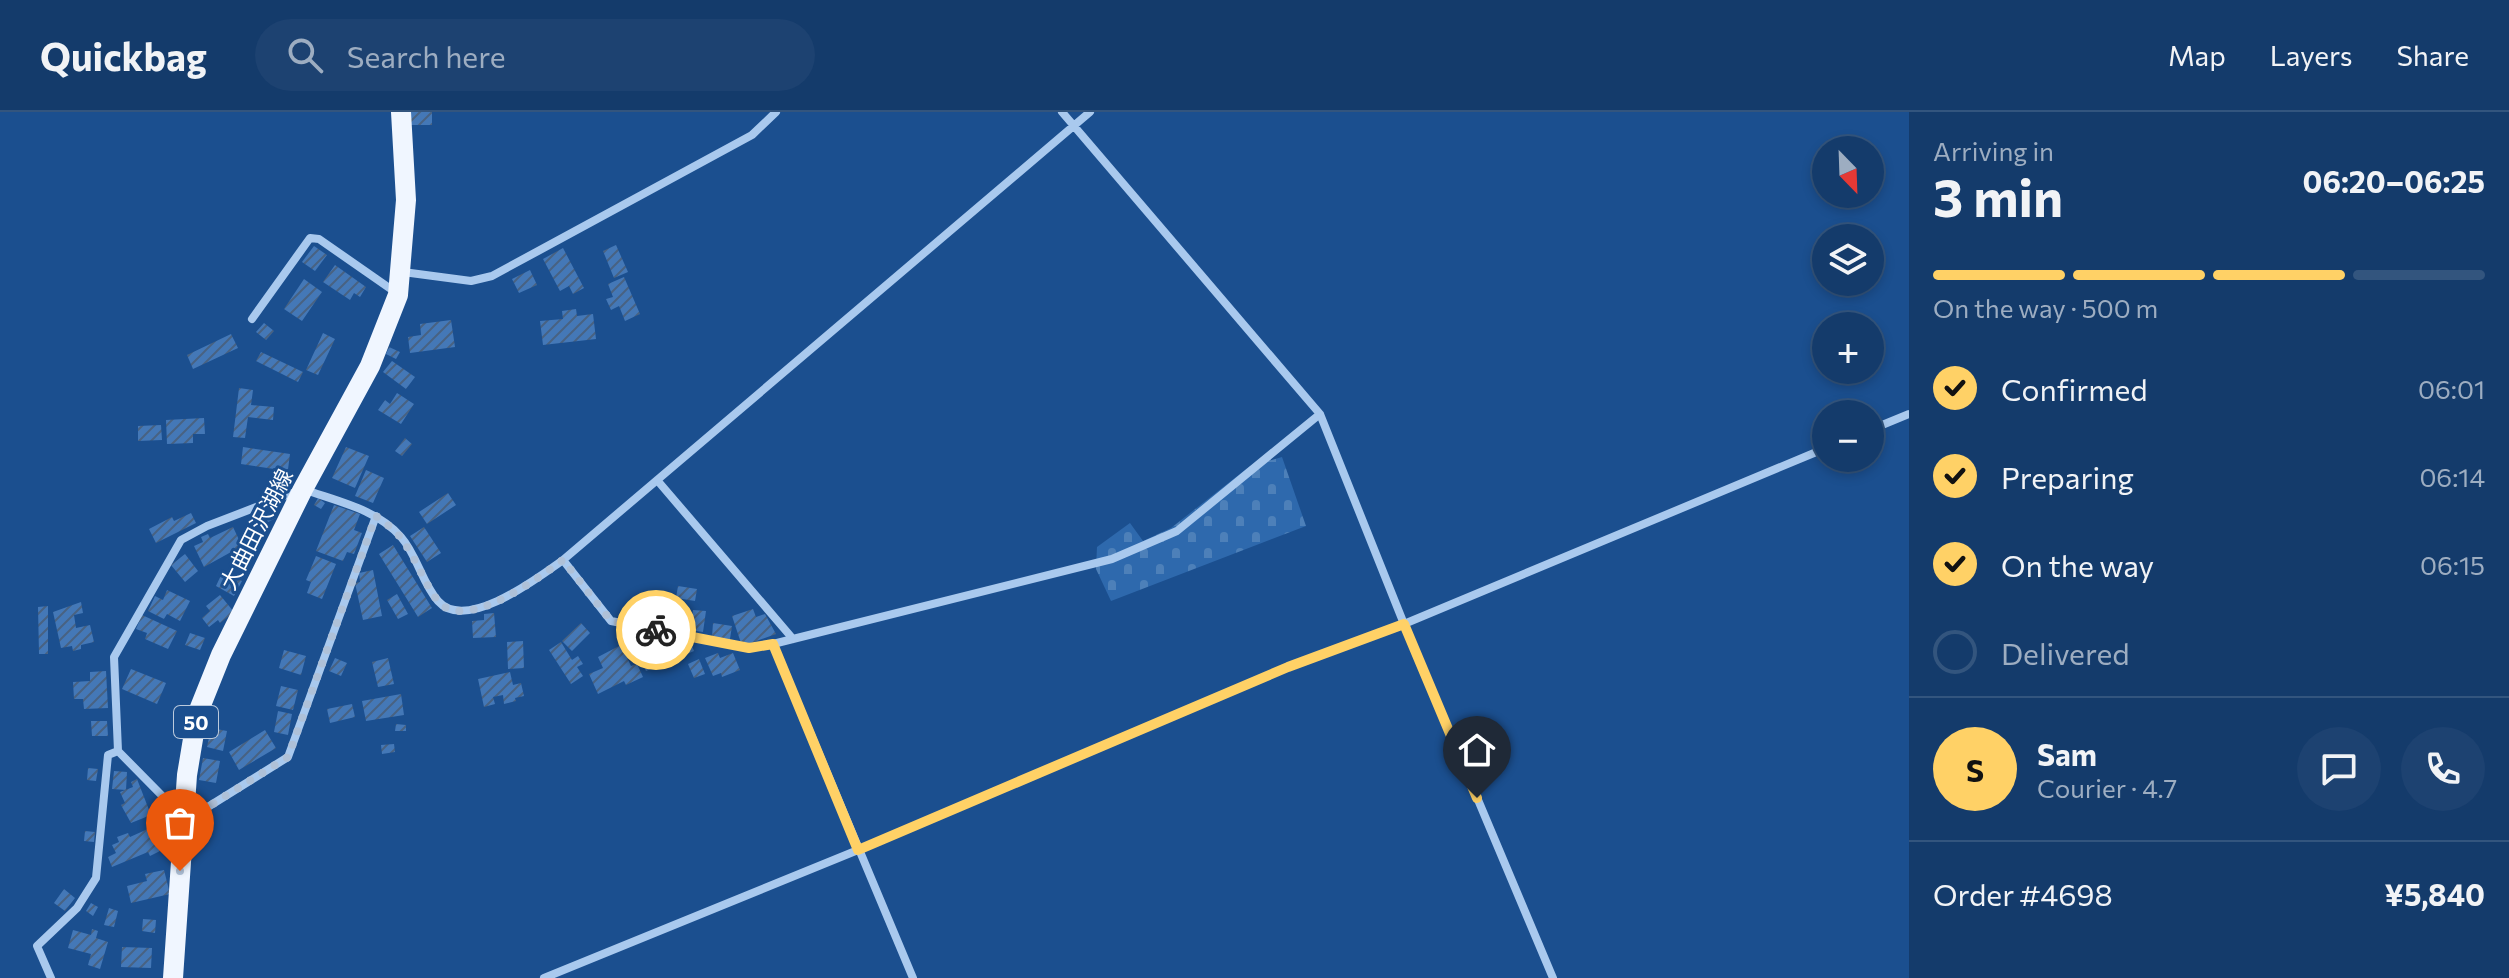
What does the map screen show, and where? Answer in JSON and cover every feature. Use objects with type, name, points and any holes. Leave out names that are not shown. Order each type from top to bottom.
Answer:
[{"type":"main road","name":"大曲田沢湖線","points":[[173,978],[187,775],[197,715],[221,655],[303,489],[370,366],[398,295],[406,200],[401,112]]},
{"type":"street","points":[[402,271],[471,281],[492,276],[752,135],[776,112]]},
{"type":"street","points":[[1062,112],[1320,414],[1404,624],[1552,976],[1540,978]]},
{"type":"street","points":[[376,516],[288,757],[195,815],[184,818],[118,751],[114,657],[181,540],[207,526],[303,489],[376,516],[402,538],[439,602],[452,611],[482,607],[512,596],[563,560],[1090,112]]},
{"type":"street","points":[[252,319],[310,238],[319,239],[398,295]]},
{"type":"street","points":[[563,560],[611,621],[749,648],[773,644],[1112,559],[1177,531],[1320,414]]},
{"type":"street","points":[[1884,424],[1909,414]]},
{"type":"street","points":[[544,978],[858,850],[1288,667],[1404,624],[1812,454]]},
{"type":"street","points":[[657,480],[793,639]]},
{"type":"street","points":[[773,644],[913,978]]},
{"type":"street","points":[[51,978],[37,946],[77,908],[96,878],[108,755],[118,751]]},
{"type":"green space","points":[[1282,457],[1306,526],[1111,601],[1096,569],[1097,547],[1130,523],[1143,541],[1171,528],[1250,466]]},
{"type":"building","points":[[408,112],[432,112],[432,125],[408,125]]},
{"type":"building","points":[[616,245],[628,272],[614,278],[603,251]]},
{"type":"building","points":[[314,246],[327,255],[315,271],[302,262]]},
{"type":"building","points":[[563,248],[584,288],[573,294],[569,286],[560,291],[543,259]]},
{"type":"building","points":[[335,265],[366,287],[360,297],[354,293],[350,300],[323,282]]},
{"type":"building","points":[[530,270],[537,285],[519,293],[512,279]]},
{"type":"building","points":[[624,277],[640,314],[625,321],[619,306],[611,310],[606,299],[613,297],[608,284]]},
{"type":"building","points":[[304,279],[322,292],[302,321],[284,309]]},
{"type":"building","points":[[576,309],[577,316],[593,314],[596,339],[543,345],[540,321],[563,319],[562,311]]},
{"type":"building","points":[[451,320],[455,347],[410,353],[408,337],[421,335],[420,324]]},
{"type":"building","points":[[264,323],[274,331],[266,340],[256,332]]},
{"type":"building","points":[[323,333],[335,339],[318,375],[306,370]]},
{"type":"building","points":[[231,334],[238,348],[193,369],[187,355]]},
{"type":"building","points":[[389,347],[400,352],[396,359],[386,354]]},
{"type":"building","points":[[261,352],[303,372],[298,382],[256,361]]},
{"type":"building","points":[[392,361],[415,377],[406,389],[383,372]]},
{"type":"building","points":[[239,388],[253,390],[251,405],[274,407],[273,420],[248,417],[245,438],[233,437]]},
{"type":"building","points":[[397,393],[414,404],[401,424],[378,410],[385,400],[390,404]]},
{"type":"building","points":[[204,418],[205,434],[193,434],[193,443],[167,444],[166,420]]},
{"type":"building","points":[[161,425],[162,440],[138,441],[138,426]]},
{"type":"building","points":[[405,438],[412,444],[402,456],[395,451]]},
{"type":"building","points":[[243,447],[290,454],[287,477],[273,475],[274,469],[241,464]]},
{"type":"building","points":[[346,447],[369,456],[355,488],[332,478]]},
{"type":"building","points":[[366,470],[384,478],[373,503],[355,496]]},
{"type":"building","points":[[448,493],[456,505],[427,524],[419,512]]},
{"type":"building","points":[[318,498],[325,503],[321,509],[314,505]]},
{"type":"building","points":[[334,505],[360,514],[354,530],[362,533],[354,554],[347,552],[343,561],[316,551]]},
{"type":"building","points":[[273,511],[276,518],[262,525],[259,518]]},
{"type":"building","points":[[191,513],[196,523],[156,543],[149,529],[172,517],[174,521]]},
{"type":"building","points":[[233,527],[242,546],[204,567],[194,546],[203,542],[201,537],[208,534],[210,538]]},
{"type":"building","points":[[424,527],[441,553],[427,562],[410,536]]},
{"type":"building","points":[[393,545],[432,608],[418,617],[379,554]]},
{"type":"building","points":[[185,554],[198,571],[185,582],[171,565]]},
{"type":"building","points":[[316,556],[336,564],[322,599],[307,593],[311,582],[306,580]]},
{"type":"building","points":[[373,570],[382,616],[363,620],[355,583],[360,582],[359,573]]},
{"type":"building","points":[[223,571],[242,581],[234,596],[216,586]]},
{"type":"building","points":[[678,586],[697,589],[695,601],[676,598]]},
{"type":"building","points":[[167,590],[190,601],[180,621],[167,614],[164,619],[148,611],[155,596],[163,600]]},
{"type":"building","points":[[397,594],[408,614],[398,619],[387,600]]},
{"type":"building","points":[[220,595],[234,612],[209,627],[202,618],[210,611],[206,606]]},
{"type":"building","points":[[81,602],[83,613],[74,615],[76,628],[90,625],[94,642],[73,651],[72,646],[61,648],[53,612]]},
{"type":"building","points":[[631,603],[639,609],[632,620],[624,614]]},
{"type":"building","points":[[48,606],[48,654],[39,654],[38,607]]},
{"type":"building","points":[[753,609],[756,617],[765,614],[776,634],[742,646],[732,616]]},
{"type":"building","points":[[693,610],[706,611],[703,632],[690,630]]},
{"type":"building","points":[[494,613],[496,637],[473,638],[472,621],[484,620],[484,614]]},
{"type":"building","points":[[142,615],[177,631],[168,649],[145,639],[147,633],[136,629]]},
{"type":"building","points":[[581,623],[590,633],[572,651],[562,641]]},
{"type":"building","points":[[713,623],[732,626],[730,639],[712,637]]},
{"type":"building","points":[[190,633],[205,638],[200,650],[185,645]]},
{"type":"building","points":[[668,638],[672,648],[690,641],[694,651],[646,671],[643,664],[639,666],[633,653]]},
{"type":"building","points":[[523,641],[524,668],[508,669],[507,642]]},
{"type":"building","points":[[561,642],[572,660],[578,656],[583,664],[577,667],[583,676],[571,684],[549,650]]},
{"type":"building","points":[[621,645],[631,666],[637,664],[643,677],[626,685],[624,681],[598,694],[589,674],[603,668],[598,657]]},
{"type":"building","points":[[284,650],[306,656],[301,675],[279,668]]},
{"type":"building","points":[[718,653],[720,658],[733,653],[740,670],[722,677],[721,673],[713,676],[705,658]]},
{"type":"building","points":[[335,658],[347,663],[341,676],[329,671]]},
{"type":"building","points":[[388,658],[394,684],[378,687],[372,662]]},
{"type":"building","points":[[699,659],[705,674],[694,678],[688,664]]},
{"type":"building","points":[[131,669],[166,683],[157,704],[122,689]]},
{"type":"building","points":[[106,671],[108,708],[84,709],[83,699],[74,699],[73,682],[90,681],[90,672]]},
{"type":"building","points":[[510,672],[513,685],[521,683],[524,696],[504,704],[503,695],[493,697],[495,704],[484,707],[478,679]]},
{"type":"building","points":[[281,686],[298,690],[293,710],[276,706]]},
{"type":"building","points":[[401,694],[404,715],[366,721],[362,701]]},
{"type":"building","points":[[352,704],[355,717],[330,723],[327,709]]},
{"type":"building","points":[[278,711],[292,714],[288,735],[274,732]]},
{"type":"building","points":[[91,721],[107,721],[108,736],[92,736]]},
{"type":"building","points":[[396,724],[406,725],[406,731],[395,731]]},
{"type":"building","points":[[211,728],[227,731],[223,751],[207,747]]},
{"type":"building","points":[[265,730],[276,748],[239,770],[229,752]]},
{"type":"building","points":[[394,744],[395,752],[382,754],[381,745]]},
{"type":"building","points":[[203,758],[220,761],[216,783],[199,780]]},
{"type":"building","points":[[88,768],[98,769],[96,781],[87,780]]},
{"type":"building","points":[[114,771],[127,772],[126,790],[112,789]]},
{"type":"building","points":[[137,779],[151,815],[131,823],[121,805],[125,803],[120,792],[133,787],[131,782]]},
{"type":"building","points":[[167,819],[171,830],[158,835],[154,825]]},
{"type":"building","points":[[150,828],[160,851],[150,856],[148,852],[112,867],[108,857],[116,853],[112,845],[119,842],[117,837],[128,833],[130,837]]},
{"type":"building","points":[[85,831],[95,832],[94,842],[84,841]]},
{"type":"building","points":[[164,870],[170,894],[131,903],[127,886],[147,881],[145,874]]},
{"type":"building","points":[[64,889],[75,898],[65,911],[54,903]]},
{"type":"building","points":[[91,903],[98,907],[93,916],[86,911]]},
{"type":"building","points":[[109,908],[118,911],[114,927],[104,925]]},
{"type":"building","points":[[143,919],[156,920],[155,933],[142,931]]},
{"type":"building","points":[[92,929],[98,931],[96,938],[108,942],[100,969],[88,965],[91,954],[68,948],[73,930],[91,935]]},
{"type":"building","points":[[122,947],[152,948],[151,968],[121,967]]},
{"type":"way so far","points":[[180,871],[184,818],[195,815],[288,757],[376,516],[402,538],[439,602],[452,611],[482,607],[512,596],[563,560],[611,621],[656,630]]},
{"type":"route","points":[[656,630],[749,648],[773,644],[858,850],[1288,667],[1404,624],[1477,798]]}]
